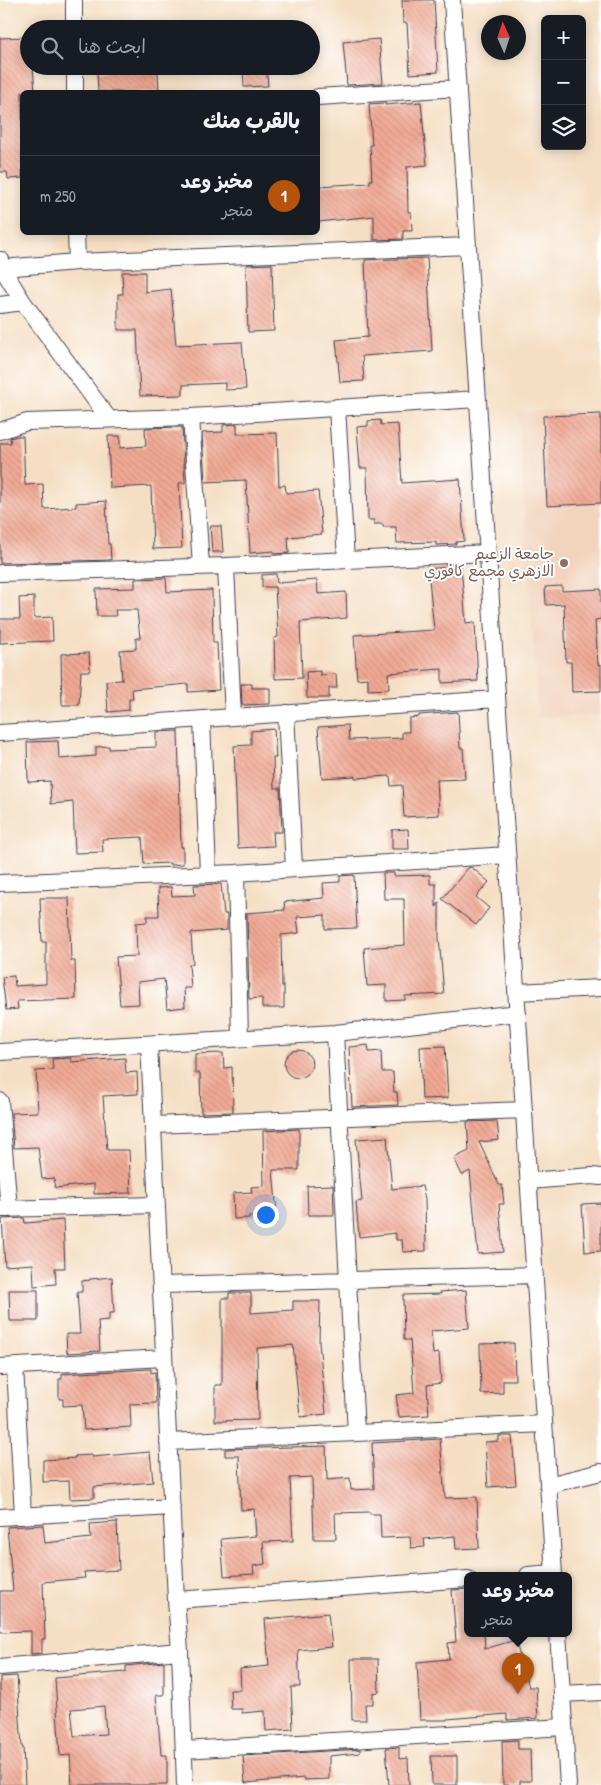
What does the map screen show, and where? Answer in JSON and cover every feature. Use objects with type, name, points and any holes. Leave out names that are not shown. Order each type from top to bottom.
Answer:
[{"type":"street","points":[[74,0],[74,20]]},
{"type":"street","points":[[452,0],[554,1572]]},
{"type":"street","points":[[75,75],[75,90]]},
{"type":"street","points":[[320,97],[458,88]]},
{"type":"street","points":[[76,235],[77,262]]},
{"type":"street","points":[[110,419],[23,302],[1,263],[77,262],[468,246]]},
{"type":"street","points":[[0,305],[23,302]]},
{"type":"street","points":[[0,431],[27,422],[192,417],[478,399]]},
{"type":"street","points":[[337,408],[346,560]]},
{"type":"street","points":[[192,417],[201,566]]},
{"type":"street","points":[[0,573],[226,566],[488,553]]},
{"type":"street","points":[[226,566],[233,717]]},
{"type":"street","points":[[0,733],[497,699]]},
{"type":"street","points":[[286,714],[294,868]]},
{"type":"street","points":[[202,719],[208,874]]},
{"type":"street","points":[[0,883],[236,873],[507,855]]},
{"type":"street","points":[[236,873],[240,1038]]},
{"type":"street","points":[[516,992],[601,988]]},
{"type":"street","points":[[0,1052],[335,1033],[518,1013]]},
{"type":"street","points":[[335,1033],[356,1433]]},
{"type":"street","points":[[149,1044],[180,1651],[185,1785]]},
{"type":"street","points":[[0,1101],[5,1209],[157,1206]]},
{"type":"street","points":[[154,1125],[524,1110]]},
{"type":"street","points":[[528,1181],[601,1177]]},
{"type":"street","points":[[161,1285],[534,1274]]},
{"type":"street","points":[[23,1516],[8,1366],[164,1358]]},
{"type":"street","points":[[168,1442],[544,1424]]},
{"type":"street","points":[[548,1485],[601,1472]]},
{"type":"street","points":[[0,1517],[172,1507]]},
{"type":"street","points":[[176,1600],[464,1580]]},
{"type":"street","points":[[558,1637],[568,1785]]},
{"type":"street","points":[[0,1667],[180,1651]]},
{"type":"street","points":[[562,1694],[601,1692]]},
{"type":"street","points":[[184,1750],[564,1727]]},
{"type":"shaded area","name":"جامعة الزعيم الازهري مجمع كافوري","points":[[601,408],[601,715],[538,717],[518,412]]},
{"type":"building","points":[[402,0],[434,0],[438,72],[410,74],[407,23],[403,23]]},
{"type":"building","points":[[20,37],[20,75],[34,75],[35,90],[20,90],[20,178],[8,179],[7,172],[0,172],[0,38]]},
{"type":"building","points":[[379,39],[383,83],[347,85],[343,42]]},
{"type":"building","points":[[97,75],[158,75],[159,90],[98,90]]},
{"type":"building","points":[[243,75],[267,75],[268,86],[244,87]]},
{"type":"building","points":[[421,102],[427,165],[407,167],[408,212],[411,212],[412,231],[403,231],[403,239],[374,240],[374,216],[320,222],[320,186],[370,183],[370,180],[372,180],[370,145],[372,145],[369,104],[385,103],[385,105]]},
{"type":"building","points":[[427,258],[432,351],[362,356],[364,381],[340,382],[336,340],[368,337],[365,260]]},
{"type":"building","points":[[272,264],[274,331],[248,332],[246,265]]},
{"type":"building","points":[[122,272],[145,272],[145,292],[171,289],[176,345],[242,342],[246,389],[225,390],[225,383],[183,385],[183,395],[140,396],[137,330],[118,330],[118,294],[123,294]]},
{"type":"building","points":[[601,414],[601,503],[547,506],[543,416]]},
{"type":"building","points":[[380,420],[381,425],[398,424],[402,483],[460,479],[464,541],[456,542],[456,544],[436,545],[436,542],[397,543],[396,527],[383,527],[383,524],[374,524],[374,520],[368,520],[367,468],[360,468],[357,427],[368,426],[368,421]]},
{"type":"building","points":[[237,424],[237,434],[277,433],[279,486],[285,485],[286,493],[318,491],[322,534],[288,537],[289,553],[274,554],[274,551],[250,553],[246,480],[205,482],[202,433],[223,432],[223,425]]},
{"type":"building","points":[[182,427],[185,483],[179,483],[182,548],[153,549],[151,486],[110,488],[108,436],[120,436],[120,448],[146,446],[145,428]]},
{"type":"building","points":[[23,436],[25,485],[43,484],[44,509],[76,507],[76,503],[106,501],[108,544],[110,544],[111,560],[0,563],[0,443],[11,443],[10,438]]},
{"type":"building","points":[[210,526],[221,526],[223,552],[212,552]]},
{"type":"building","points":[[461,566],[466,623],[475,622],[478,681],[442,683],[442,669],[388,673],[389,689],[368,690],[368,678],[357,679],[354,635],[434,630],[428,569]]},
{"type":"building","points":[[276,574],[277,583],[317,580],[318,594],[346,592],[347,618],[300,622],[302,678],[275,679],[274,638],[278,637],[275,587],[262,587],[262,575]]},
{"type":"building","points":[[166,578],[167,592],[212,590],[213,643],[217,643],[219,690],[188,692],[188,684],[132,689],[133,699],[129,699],[129,710],[108,712],[106,681],[122,680],[120,650],[136,649],[136,638],[140,638],[137,610],[115,610],[116,616],[97,616],[96,589],[135,588],[135,579]]},
{"type":"building","points":[[562,586],[562,591],[601,589],[601,619],[595,620],[598,665],[601,664],[601,691],[572,692],[571,662],[566,662],[564,604],[546,605],[545,587]]},
{"type":"building","points":[[34,597],[34,618],[52,617],[53,641],[0,643],[0,619],[20,619],[19,598]]},
{"type":"building","points":[[89,653],[90,671],[81,671],[79,705],[62,705],[61,654]]},
{"type":"building","points":[[320,671],[320,675],[336,674],[337,688],[329,688],[329,698],[307,698],[306,672]]},
{"type":"building","points":[[241,684],[252,684],[252,688],[270,688],[270,704],[242,705]]},
{"type":"building","points":[[458,712],[460,748],[463,748],[465,779],[437,780],[439,815],[404,817],[402,785],[391,786],[390,776],[322,778],[318,727],[348,725],[349,740],[402,738],[402,732],[409,732],[409,718],[419,717],[419,715]]},
{"type":"building","points":[[274,729],[276,758],[273,758],[274,788],[280,788],[282,832],[273,832],[274,846],[238,848],[234,746],[251,745],[251,731]]},
{"type":"building","points":[[178,731],[183,864],[144,864],[142,837],[102,839],[103,852],[75,853],[73,802],[51,804],[50,781],[28,782],[27,742],[58,741],[59,759],[96,756],[96,747],[109,746],[109,749],[156,747],[156,732]]},
{"type":"building","points":[[408,829],[409,849],[392,849],[392,830]]},
{"type":"building","points":[[471,867],[489,882],[476,897],[489,908],[476,925],[442,899],[468,868]]},
{"type":"building","points":[[383,873],[394,873],[394,876],[430,875],[430,884],[436,884],[436,907],[439,903],[439,938],[444,994],[405,996],[405,1000],[386,1001],[386,985],[367,986],[364,948],[405,945],[404,899],[384,899]]},
{"type":"building","points":[[354,875],[357,928],[325,929],[325,915],[297,917],[299,933],[281,935],[284,1008],[262,1008],[262,998],[249,999],[247,913],[285,910],[284,902],[324,898],[323,883],[340,882],[340,876]]},
{"type":"building","points":[[221,884],[224,914],[227,914],[227,930],[191,933],[193,964],[189,965],[191,988],[184,988],[185,1007],[167,1009],[164,979],[138,982],[139,1004],[120,1005],[116,957],[137,956],[136,923],[147,922],[147,916],[159,916],[158,888],[171,887],[172,896],[195,895],[194,885]]},
{"type":"building","points":[[40,898],[69,898],[71,961],[75,961],[76,999],[17,1001],[18,1009],[6,1010],[2,977],[14,976],[15,986],[46,984],[46,942],[42,942]]},
{"type":"building","points":[[368,1045],[369,1052],[381,1051],[382,1072],[393,1072],[394,1092],[397,1092],[398,1105],[352,1107],[349,1047]]},
{"type":"building","points":[[445,1046],[448,1098],[422,1099],[420,1047]]},
{"type":"building","points":[[298,1050],[308,1054],[312,1064],[308,1074],[298,1078],[288,1074],[284,1064],[288,1054]]},
{"type":"building","points":[[223,1053],[224,1068],[232,1067],[233,1112],[201,1113],[200,1073],[195,1073],[195,1054]]},
{"type":"building","points":[[71,1058],[71,1062],[125,1058],[126,1073],[137,1072],[138,1094],[103,1096],[107,1150],[129,1150],[131,1193],[94,1194],[94,1184],[55,1188],[54,1178],[42,1179],[38,1147],[14,1148],[11,1113],[38,1112],[36,1071],[53,1070],[52,1059]]},
{"type":"building","points":[[497,1121],[499,1140],[479,1142],[499,1185],[502,1185],[504,1204],[499,1204],[503,1252],[478,1254],[470,1171],[462,1175],[454,1158],[469,1151],[467,1122]]},
{"type":"building","points":[[299,1129],[299,1170],[273,1170],[277,1213],[234,1219],[233,1193],[252,1192],[251,1187],[264,1186],[263,1131]]},
{"type":"building","points":[[387,1137],[392,1189],[422,1186],[425,1199],[426,1251],[403,1252],[402,1240],[396,1240],[396,1233],[359,1237],[356,1202],[362,1201],[356,1139]]},
{"type":"building","points":[[333,1185],[334,1215],[308,1215],[307,1186]]},
{"type":"building","points":[[601,1203],[601,1251],[585,1252],[582,1204]]},
{"type":"building","points":[[24,1218],[25,1223],[63,1220],[65,1268],[55,1268],[56,1284],[34,1286],[33,1264],[5,1266],[2,1219]]},
{"type":"building","points":[[112,1277],[114,1313],[109,1313],[109,1320],[98,1321],[100,1351],[67,1353],[66,1334],[80,1334],[77,1292],[82,1292],[82,1281]]},
{"type":"building","points":[[9,1290],[38,1290],[38,1321],[10,1321]]},
{"type":"building","points":[[466,1290],[469,1328],[431,1331],[433,1354],[439,1353],[441,1383],[427,1385],[429,1415],[399,1417],[396,1395],[414,1393],[410,1340],[404,1340],[403,1295],[441,1294],[440,1292]]},
{"type":"building","points":[[229,1293],[251,1293],[251,1313],[293,1310],[293,1301],[320,1301],[319,1342],[326,1414],[300,1417],[293,1345],[257,1348],[258,1420],[215,1421],[215,1385],[222,1385],[222,1298],[229,1298]]},
{"type":"building","points":[[514,1343],[515,1380],[503,1380],[503,1393],[481,1394],[480,1344]]},
{"type":"building","points":[[151,1369],[151,1373],[155,1372],[156,1403],[130,1404],[131,1427],[84,1430],[82,1405],[63,1406],[63,1399],[59,1399],[59,1379],[62,1379],[62,1374]]},
{"type":"building","points":[[499,1436],[512,1436],[516,1485],[488,1487],[485,1442],[499,1441]]},
{"type":"building","points":[[440,1439],[445,1498],[477,1497],[479,1548],[456,1549],[455,1536],[424,1539],[425,1547],[411,1548],[410,1537],[381,1538],[380,1514],[370,1514],[370,1512],[335,1513],[336,1539],[314,1539],[312,1477],[290,1478],[293,1541],[263,1542],[265,1564],[253,1566],[254,1574],[224,1576],[221,1539],[256,1536],[254,1509],[241,1510],[239,1456],[225,1456],[225,1449],[326,1446],[327,1480],[350,1478],[351,1490],[374,1489],[372,1443]]},
{"type":"building","points":[[150,1452],[153,1482],[94,1487],[94,1498],[70,1499],[69,1481],[43,1482],[43,1460],[75,1458],[75,1456],[92,1455],[92,1457]]},
{"type":"building","points":[[117,1522],[119,1570],[84,1572],[85,1578],[43,1582],[45,1639],[42,1639],[42,1653],[31,1654],[31,1631],[0,1632],[0,1591],[13,1591],[7,1527],[43,1525],[45,1543],[91,1538],[90,1524]]},
{"type":"building","points":[[464,1589],[464,1637],[484,1637],[485,1649],[515,1640],[529,1687],[536,1687],[538,1718],[507,1720],[507,1714],[447,1720],[420,1720],[417,1662],[449,1659],[448,1643],[456,1642],[452,1590]]},
{"type":"building","points":[[328,1613],[332,1647],[298,1650],[300,1687],[291,1687],[293,1729],[266,1731],[265,1711],[242,1713],[242,1709],[231,1709],[230,1690],[241,1690],[240,1669],[269,1666],[265,1619]]},
{"type":"building","points":[[351,1659],[378,1659],[379,1692],[373,1693],[373,1704],[365,1704],[366,1720],[352,1720]]},
{"type":"building","points":[[164,1662],[164,1695],[156,1695],[161,1755],[167,1755],[167,1785],[72,1785],[70,1755],[60,1756],[55,1678],[126,1672],[126,1666]],"holes":[[[104,1706],[106,1734],[74,1736],[71,1709]]]},
{"type":"building","points":[[17,1676],[25,1785],[0,1785],[0,1677]]},
{"type":"building","points":[[518,1740],[518,1749],[530,1749],[531,1781],[520,1781],[520,1785],[503,1785],[502,1741]]},
{"type":"building","points":[[399,1747],[399,1759],[408,1758],[409,1785],[389,1785],[386,1748]]},
{"type":"building","points":[[360,1749],[360,1753],[329,1756],[329,1779],[304,1780],[304,1778],[245,1783],[243,1756]]},
{"type":"building","points":[[431,1756],[457,1756],[457,1785],[432,1785]]},
{"type":"place","name":"جامعة الزعيم الازهري مجمع كافوري","points":[[564,563]]},
{"type":"place","name":"مخبز وعد","points":[[518,1694]]}]
